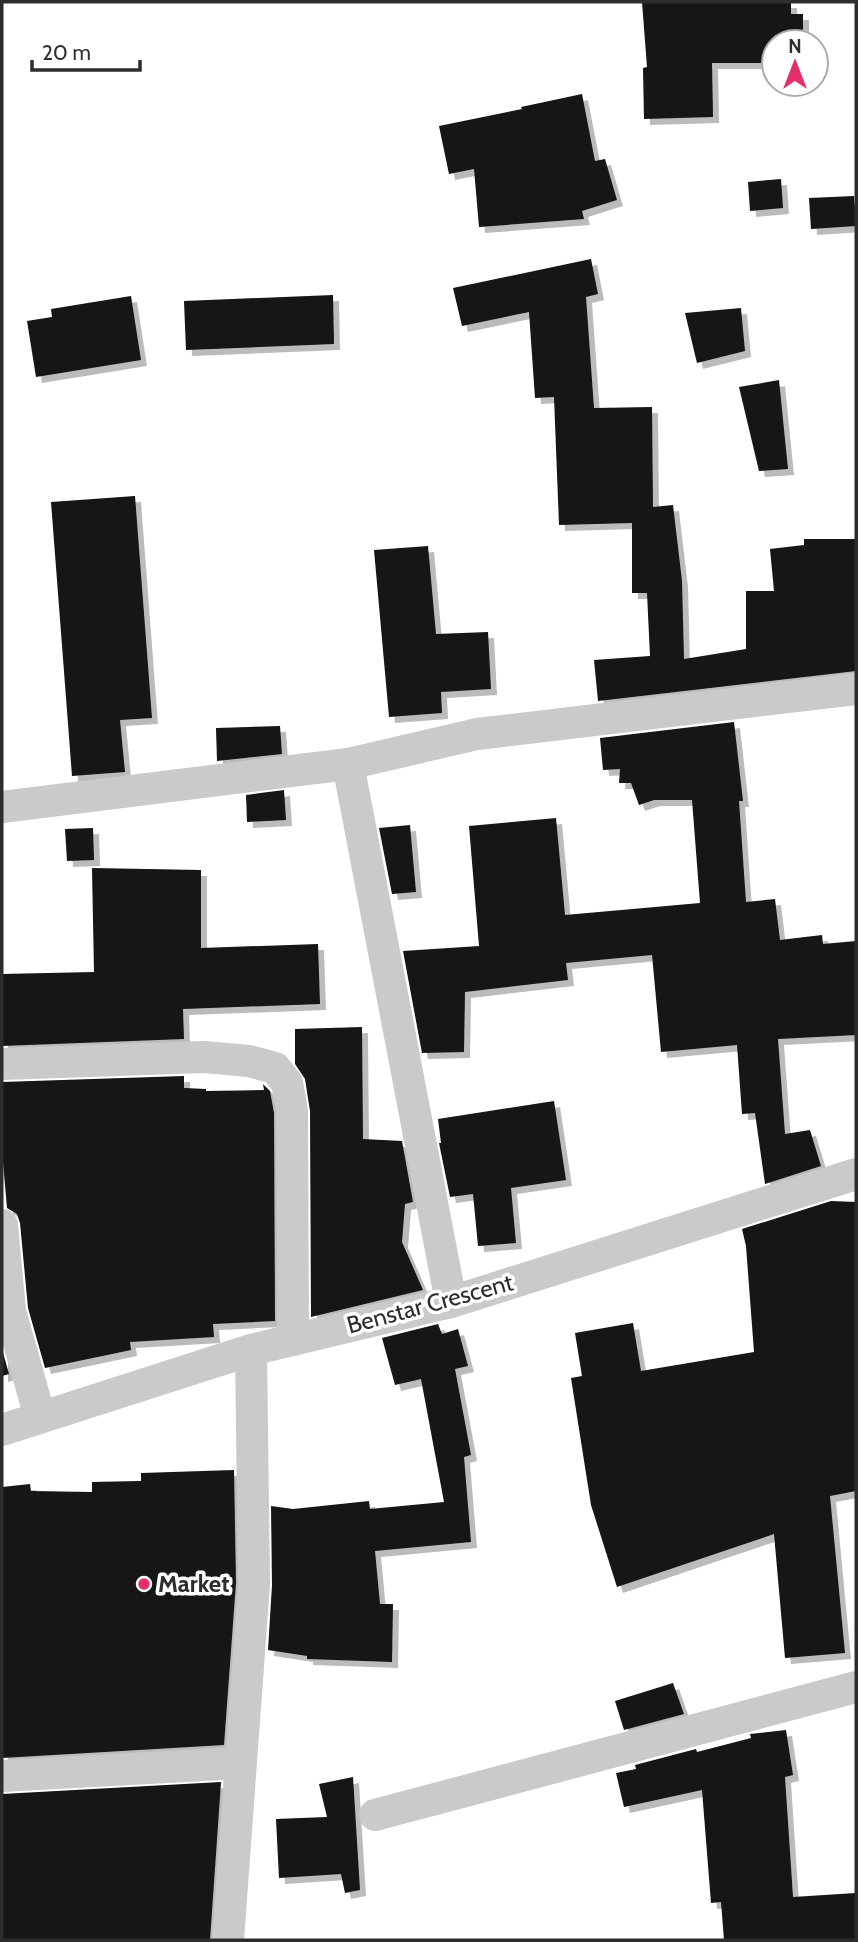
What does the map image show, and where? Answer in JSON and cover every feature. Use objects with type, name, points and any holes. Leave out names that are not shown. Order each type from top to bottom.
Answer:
[{"type":"street","points":[[2,807],[348,764],[477,734],[856,689]]},
{"type":"street","points":[[348,764],[451,1302]]},
{"type":"street","points":[[2,1064],[204,1057],[249,1061],[275,1068],[287,1083],[292,1111],[293,1340]]},
{"type":"street","name":"Benstar Crescent","points":[[2,1430],[251,1350],[451,1302],[856,1174]]},
{"type":"street","points":[[2,1225],[10,1311],[40,1417]]},
{"type":"street","points":[[228,1940],[254,1584],[251,1350]]},
{"type":"street","points":[[375,1815],[856,1686]]},
{"type":"street","points":[[2,1776],[240,1763]]},
{"type":"building","points":[[642,2],[791,2],[791,14],[803,14],[803,28],[760,28],[760,63],[712,63],[713,117],[644,119],[643,68],[647,67]]},
{"type":"building","points":[[582,94],[595,161],[605,159],[617,200],[582,211],[584,219],[479,227],[474,169],[449,174],[439,126]]},
{"type":"building","points":[[781,179],[783,208],[750,211],[748,182]]},
{"type":"building","points":[[854,196],[856,226],[811,229],[809,198]]},
{"type":"building","points":[[591,259],[598,294],[586,297],[594,408],[652,407],[653,507],[673,505],[682,581],[684,659],[746,649],[746,591],[774,591],[770,549],[804,545],[804,539],[856,539],[856,671],[598,701],[594,660],[650,656],[647,593],[632,593],[632,523],[559,525],[554,397],[535,398],[529,312],[462,326],[453,288]]},
{"type":"building","points":[[333,295],[334,344],[186,350],[184,301]]},
{"type":"building","points":[[131,296],[141,360],[36,377],[27,321],[52,317],[51,309]]},
{"type":"building","points":[[741,308],[745,351],[697,363],[685,313]]},
{"type":"building","points":[[779,380],[788,469],[759,471],[739,387]]},
{"type":"building","points":[[135,496],[152,718],[120,720],[125,772],[72,776],[51,502]]},
{"type":"building","points":[[428,546],[436,634],[488,632],[491,689],[441,692],[442,713],[389,717],[374,550]]},
{"type":"building","points":[[734,722],[743,801],[739,801],[746,902],[775,899],[780,940],[822,935],[823,944],[856,941],[856,1035],[778,1039],[785,1134],[810,1130],[821,1166],[765,1184],[755,1113],[742,1114],[737,1045],[661,1052],[652,955],[566,963],[568,980],[465,992],[464,1052],[422,1053],[403,951],[479,946],[469,826],[556,818],[565,915],[700,903],[692,800],[654,800],[639,805],[631,783],[619,783],[620,769],[603,770],[600,738]]},
{"type":"building","points":[[280,726],[282,754],[217,761],[216,728]]},
{"type":"building","points":[[284,790],[286,820],[247,822],[246,795]]},
{"type":"building","points":[[410,825],[416,892],[392,894],[379,828]]},
{"type":"building","points":[[93,828],[94,860],[67,861],[65,829]]},
{"type":"building","points":[[92,868],[201,870],[201,948],[318,944],[320,1004],[183,1009],[184,1039],[2,1046],[2,974],[94,972]]},
{"type":"building","points":[[362,1027],[363,1139],[402,1141],[413,1202],[405,1204],[402,1242],[423,1290],[311,1317],[310,1111],[305,1079],[295,1064],[295,1029]]},
{"type":"building","points":[[184,1076],[184,1088],[206,1091],[264,1090],[263,1084],[270,1091],[274,1113],[275,1321],[213,1324],[214,1337],[130,1342],[131,1350],[45,1368],[28,1308],[20,1223],[17,1214],[7,1208],[2,1151],[2,1082]]},
{"type":"building","points":[[554,1101],[566,1180],[511,1188],[516,1243],[478,1246],[473,1194],[450,1197],[439,1143],[438,1119]]},
{"type":"building","points":[[831,1201],[856,1202],[856,1491],[830,1496],[845,1653],[785,1658],[774,1534],[617,1587],[591,1505],[571,1378],[582,1376],[575,1333],[633,1323],[641,1371],[754,1352],[746,1246],[742,1229]]},
{"type":"building","points":[[438,1324],[442,1334],[458,1329],[468,1366],[455,1369],[471,1455],[464,1457],[471,1542],[375,1551],[380,1604],[393,1604],[392,1662],[307,1659],[307,1656],[268,1650],[272,1585],[271,1506],[293,1509],[369,1501],[370,1509],[444,1502],[421,1379],[395,1385],[382,1338]]},
{"type":"building","points":[[2,1349],[9,1374],[2,1376]]},
{"type":"building","points":[[234,1470],[236,1583],[224,1745],[2,1758],[2,1487],[30,1484],[31,1491],[92,1492],[92,1482],[141,1481],[141,1473]]},
{"type":"building","points":[[673,1683],[684,1714],[624,1730],[615,1701]]},
{"type":"building","points":[[786,1730],[793,1775],[785,1777],[793,1897],[856,1893],[856,1940],[724,1940],[721,1902],[711,1903],[702,1790],[624,1807],[616,1773],[636,1769],[635,1765],[696,1749],[697,1752],[751,1738],[750,1734]]},
{"type":"building","points":[[353,1777],[360,1890],[345,1893],[341,1874],[279,1878],[276,1819],[327,1817],[319,1784]]},
{"type":"building","points":[[221,1782],[210,1940],[2,1940],[2,1794]]},
{"type":"place","name":"Market","points":[[144,1584]]}]
